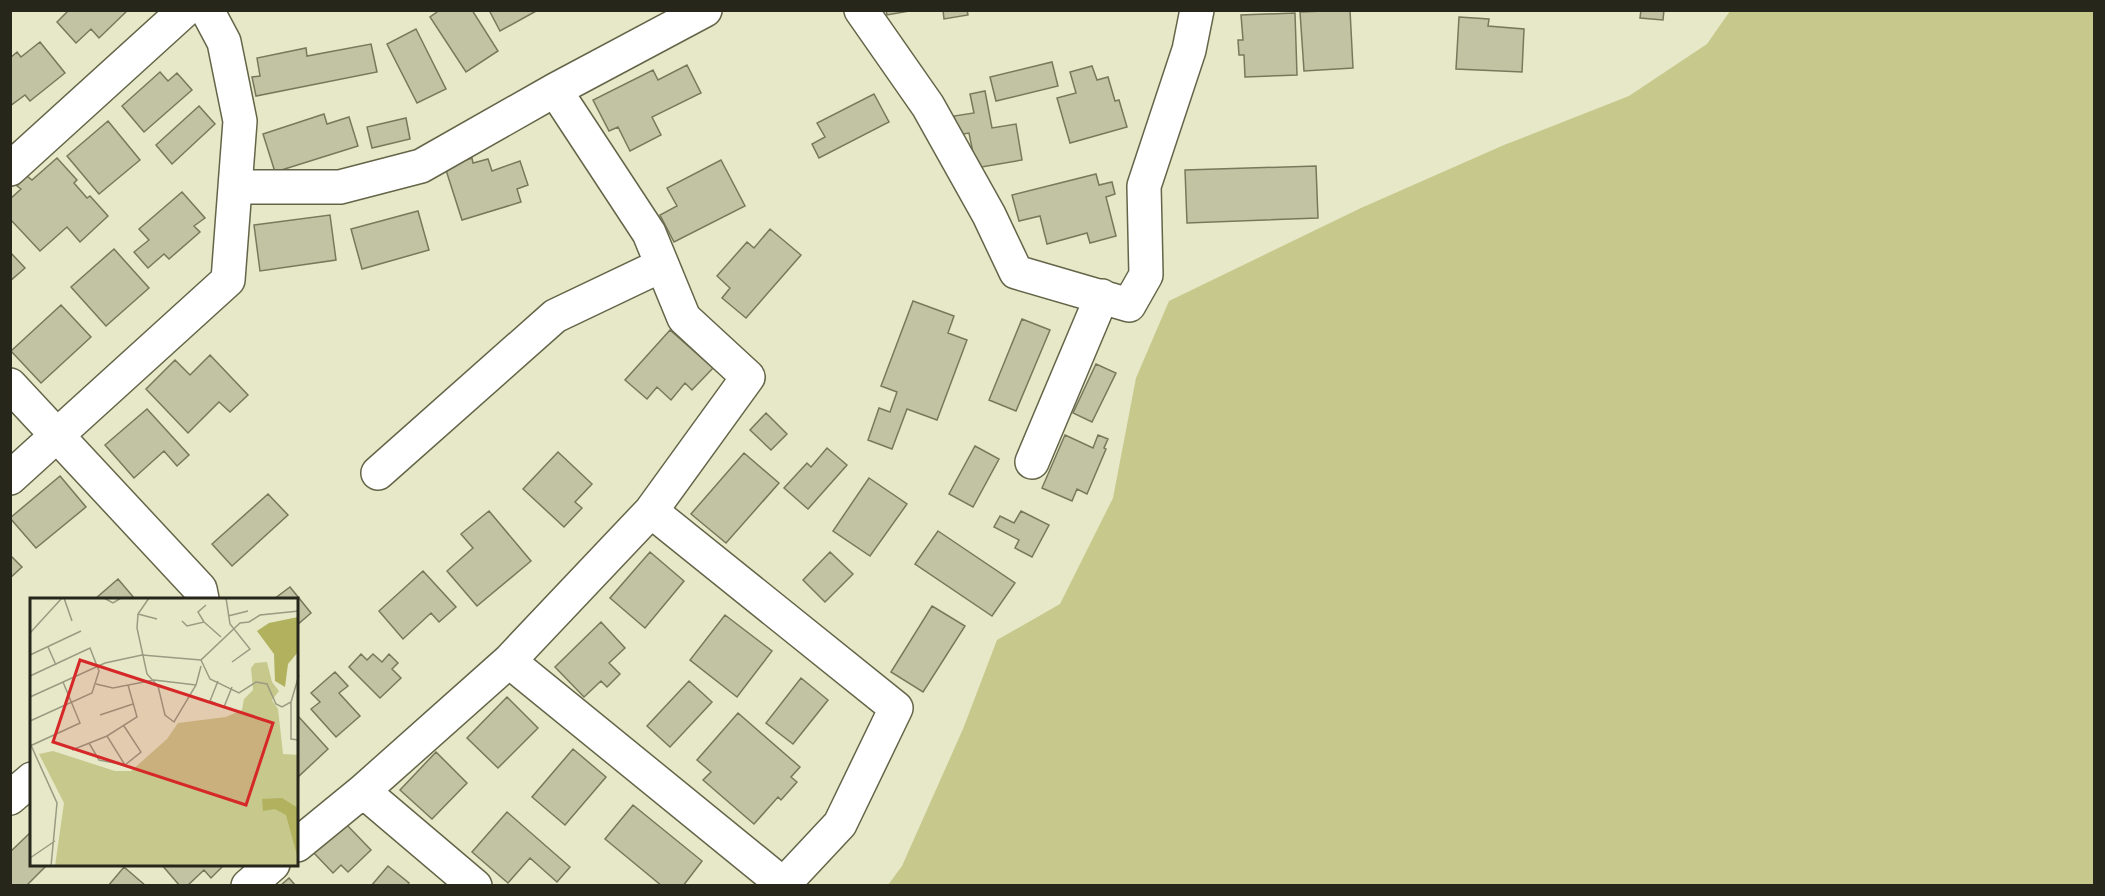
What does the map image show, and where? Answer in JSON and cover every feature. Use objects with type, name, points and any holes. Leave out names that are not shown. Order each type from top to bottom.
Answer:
[{"type":"street","points":[[10,169],[185,10]]},
{"type":"street","points":[[10,478],[228,280],[240,121],[224,42],[207,10]]},
{"type":"street","points":[[235,187],[340,187],[421,166],[555,90],[705,10]]},
{"type":"street","points":[[861,10],[928,106],[989,215],[1016,272],[1129,306],[1146,275],[1144,186],[1189,50],[1197,10]]},
{"type":"street","points":[[298,844],[363,791],[509,661],[651,511],[748,377],[684,318],[649,232],[555,90]]},
{"type":"street","points":[[378,473],[555,316],[662,265]]},
{"type":"street","points":[[1032,462],[1102,296]]},
{"type":"street","points":[[10,385],[200,589],[202,598]]},
{"type":"street","points":[[509,661],[783,885],[840,824],[896,708],[651,511]]},
{"type":"street","points":[[10,798],[30,781]]},
{"type":"street","points":[[363,791],[474,885]]},
{"type":"street","points":[[248,885],[271,866]]},
{"type":"green space","points":[[1730,11],[2094,11],[2094,885],[888,885],[902,866],[963,729],[997,640],[1060,604],[1113,498],[1136,378],[1169,301],[1361,208],[1504,145],[1629,96],[1707,44]]},
{"type":"building","points":[[69,10],[128,10],[99,38],[91,29],[76,43],[57,22]]},
{"type":"building","points":[[440,10],[472,10],[498,51],[466,72],[430,17]]},
{"type":"building","points":[[489,10],[538,10],[500,31]]},
{"type":"building","points":[[886,10],[915,10],[887,15]]},
{"type":"building","points":[[943,10],[967,10],[968,15],[944,19]]},
{"type":"building","points":[[1350,10],[1353,68],[1304,71],[1300,12]]},
{"type":"building","points":[[1641,10],[1664,10],[1663,20],[1640,18]]},
{"type":"building","points":[[1295,13],[1297,75],[1245,77],[1244,55],[1239,55],[1238,40],[1243,40],[1241,15]]},
{"type":"building","points":[[1459,17],[1489,19],[1488,26],[1524,29],[1522,72],[1456,69]]},
{"type":"building","points":[[416,29],[446,89],[417,103],[387,44]]},
{"type":"building","points":[[40,42],[65,73],[30,101],[25,95],[10,106],[10,58],[17,52],[21,57]]},
{"type":"building","points":[[371,44],[377,72],[256,96],[252,77],[260,76],[257,58],[306,48],[307,56]]},
{"type":"building","points":[[1052,62],[1058,86],[996,101],[990,77]]},
{"type":"building","points":[[687,65],[701,93],[652,117],[661,135],[630,151],[618,127],[609,131],[593,100],[653,70],[658,80]]},
{"type":"building","points":[[1092,66],[1097,80],[1108,77],[1115,101],[1119,100],[1127,127],[1070,143],[1057,98],[1076,93],[1070,72]]},
{"type":"building","points":[[160,72],[168,81],[177,73],[192,90],[144,132],[122,106]]},
{"type":"building","points":[[985,91],[992,128],[1016,124],[1022,160],[976,168],[969,133],[958,135],[954,116],[974,113],[970,94]]},
{"type":"building","points":[[874,94],[889,122],[819,158],[812,144],[825,137],[817,123]]},
{"type":"building","points":[[199,106],[215,124],[172,164],[156,145]]},
{"type":"building","points":[[324,114],[327,124],[349,117],[358,146],[275,172],[263,134]]},
{"type":"building","points":[[406,118],[410,139],[372,148],[367,127]]},
{"type":"building","points":[[108,121],[140,160],[99,194],[67,156]]},
{"type":"building","points":[[57,158],[77,180],[74,183],[87,198],[90,196],[108,216],[80,242],[67,227],[40,251],[10,219],[10,199],[21,189],[17,186],[27,176],[32,180]]},
{"type":"building","points":[[472,158],[473,163],[488,159],[492,171],[520,161],[528,185],[517,189],[521,202],[462,220],[445,167]]},
{"type":"building","points":[[721,160],[745,206],[674,242],[660,215],[677,206],[667,188]]},
{"type":"building","points":[[1316,166],[1318,218],[1187,223],[1185,170]]},
{"type":"building","points":[[1096,174],[1099,185],[1112,182],[1115,194],[1106,197],[1116,236],[1090,243],[1087,233],[1047,244],[1040,216],[1019,221],[1012,195]]},
{"type":"building","points":[[182,192],[205,218],[194,226],[200,232],[169,259],[164,254],[148,268],[134,252],[149,240],[139,229]]},
{"type":"building","points":[[418,211],[429,250],[362,269],[351,229]]},
{"type":"building","points":[[330,215],[336,260],[260,271],[254,225]]},
{"type":"building","points":[[770,229],[801,255],[746,318],[722,298],[730,288],[717,276],[747,242],[754,248]]},
{"type":"building","points":[[114,249],[149,288],[106,326],[71,287]]},
{"type":"building","points":[[10,252],[25,268],[10,281]]},
{"type":"building","points":[[913,301],[954,316],[948,333],[967,340],[937,420],[907,409],[892,449],[868,440],[879,408],[890,412],[897,392],[881,386]]},
{"type":"building","points":[[61,305],[91,337],[41,383],[11,351]]},
{"type":"building","points":[[1022,319],[1050,330],[1016,411],[989,400]]},
{"type":"building","points":[[670,330],[713,368],[692,390],[685,383],[671,400],[657,387],[647,399],[625,380]]},
{"type":"building","points":[[210,355],[248,395],[230,412],[219,402],[188,433],[146,389],[175,360],[190,375]]},
{"type":"building","points":[[1096,364],[1116,373],[1092,422],[1073,413]]},
{"type":"building","points":[[147,409],[189,455],[177,466],[164,451],[134,478],[105,445]]},
{"type":"building","points":[[766,413],[787,434],[771,450],[750,430]]},
{"type":"building","points":[[1065,435],[1093,448],[1098,435],[1108,439],[1087,494],[1077,489],[1072,501],[1042,488]]},
{"type":"building","points":[[975,446],[999,459],[973,507],[949,494]]},
{"type":"building","points":[[827,448],[847,465],[808,509],[784,488],[807,463],[811,467]]},
{"type":"building","points":[[558,452],[592,484],[575,502],[582,508],[564,527],[523,489]]},
{"type":"building","points":[[744,453],[779,483],[726,543],[691,514]]},
{"type":"building","points":[[60,476],[86,507],[36,548],[10,518]]},
{"type":"building","points":[[869,478],[907,504],[870,556],[833,531]]},
{"type":"building","points":[[268,494],[288,515],[232,566],[212,544]]},
{"type":"building","points":[[489,511],[531,561],[477,606],[447,571],[473,548],[461,534]]},
{"type":"building","points":[[1021,511],[1049,525],[1032,557],[1015,548],[1019,540],[994,527],[1000,516],[1014,523]]},
{"type":"building","points":[[938,531],[1015,583],[992,616],[915,564]]},
{"type":"building","points":[[650,552],[684,581],[645,628],[610,598]]},
{"type":"building","points":[[830,552],[853,574],[825,602],[803,580]]},
{"type":"building","points":[[10,555],[22,567],[10,578]]},
{"type":"building","points":[[423,571],[456,607],[439,622],[431,613],[403,639],[379,611]]},
{"type":"building","points":[[118,579],[134,598],[96,598]]},
{"type":"building","points":[[290,587],[311,613],[298,624],[298,598],[275,598]]},
{"type":"building","points":[[932,606],[965,626],[923,692],[891,672]]},
{"type":"building","points":[[725,615],[772,651],[737,697],[690,660]]},
{"type":"building","points":[[601,622],[625,648],[609,663],[620,674],[607,687],[601,681],[584,697],[555,667]]},
{"type":"building","points":[[361,654],[367,660],[373,654],[382,662],[389,654],[398,663],[392,669],[401,678],[380,698],[349,667]]},
{"type":"building","points":[[335,672],[348,686],[339,693],[360,716],[336,737],[311,709],[320,702],[311,693]]},
{"type":"building","points":[[801,678],[828,700],[793,744],[766,723]]},
{"type":"building","points":[[689,681],[712,702],[670,747],[647,726]]},
{"type":"building","points":[[507,697],[538,728],[498,768],[467,738]]},
{"type":"building","points":[[738,713],[800,767],[791,777],[797,782],[781,800],[778,797],[754,824],[703,780],[711,772],[697,760]]},
{"type":"building","points":[[298,716],[328,749],[299,776],[298,774]]},
{"type":"building","points":[[573,749],[606,777],[565,825],[532,797]]},
{"type":"building","points":[[436,752],[467,783],[432,819],[400,790]]},
{"type":"building","points":[[633,805],[702,861],[683,886],[662,886],[605,839]]},
{"type":"building","points":[[507,812],[570,867],[557,882],[530,858],[508,883],[472,852]]},
{"type":"building","points":[[345,823],[371,850],[348,872],[341,865],[333,873],[314,853]]},
{"type":"building","points":[[30,833],[30,866],[46,866],[26,886],[10,886],[10,852]]},
{"type":"building","points":[[163,866],[223,866],[211,878],[204,870],[187,886],[180,886]]},
{"type":"building","points":[[388,866],[409,883],[407,886],[371,886]]},
{"type":"building","points":[[124,867],[146,886],[108,886]]},
{"type":"building","points":[[289,878],[296,886],[280,886]]}]
